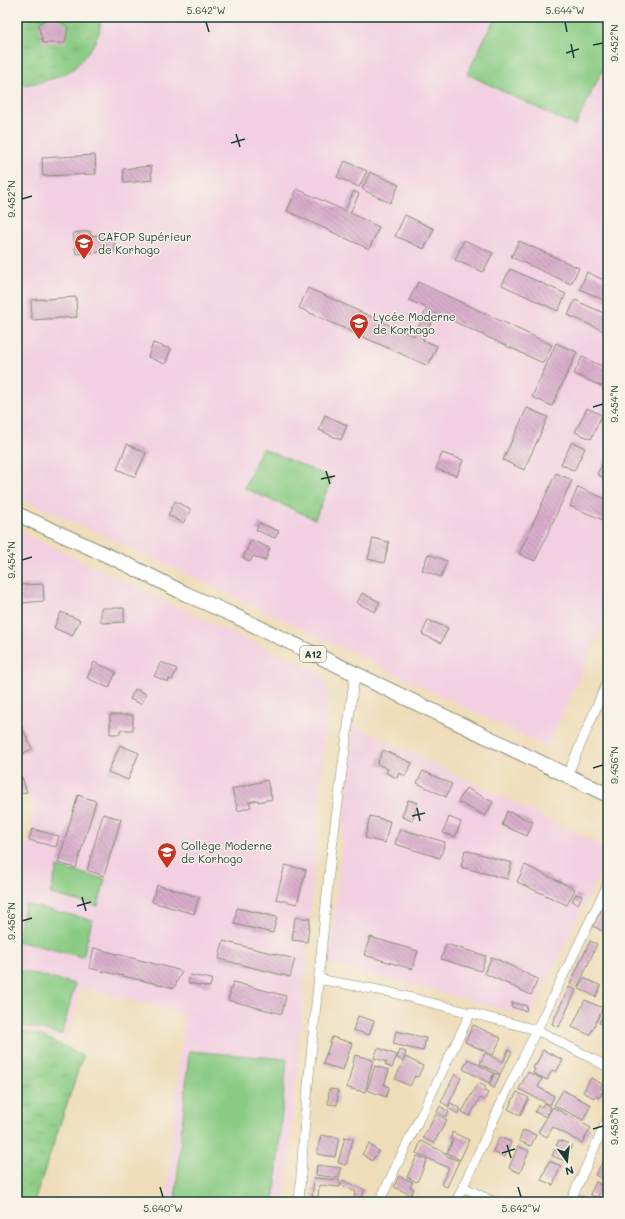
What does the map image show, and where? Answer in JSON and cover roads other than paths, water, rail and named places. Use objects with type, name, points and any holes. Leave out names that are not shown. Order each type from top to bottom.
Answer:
[{"type":"main road","name":"A12","points":[[17,514],[355,673],[608,795]]},
{"type":"street","points":[[298,1202],[330,863],[355,673]]},
{"type":"street","points":[[567,776],[608,680]]},
{"type":"street","points":[[456,1202],[505,1095],[608,884]]},
{"type":"street","points":[[318,979],[389,992],[537,1030],[608,1067]]},
{"type":"street","points":[[379,1202],[471,1012]]},
{"type":"street","points":[[570,1202],[608,1118]]},
{"type":"street","points":[[463,1188],[494,1202]]},
{"type":"place","name":"CAFOP Supérieur de Korhogo","points":[[84,260]]},
{"type":"place","name":"Lycée Moderne de Korhogo","points":[[359,340]]},
{"type":"place","name":"Collège Moderne de Korhogo","points":[[167,869]]}]
